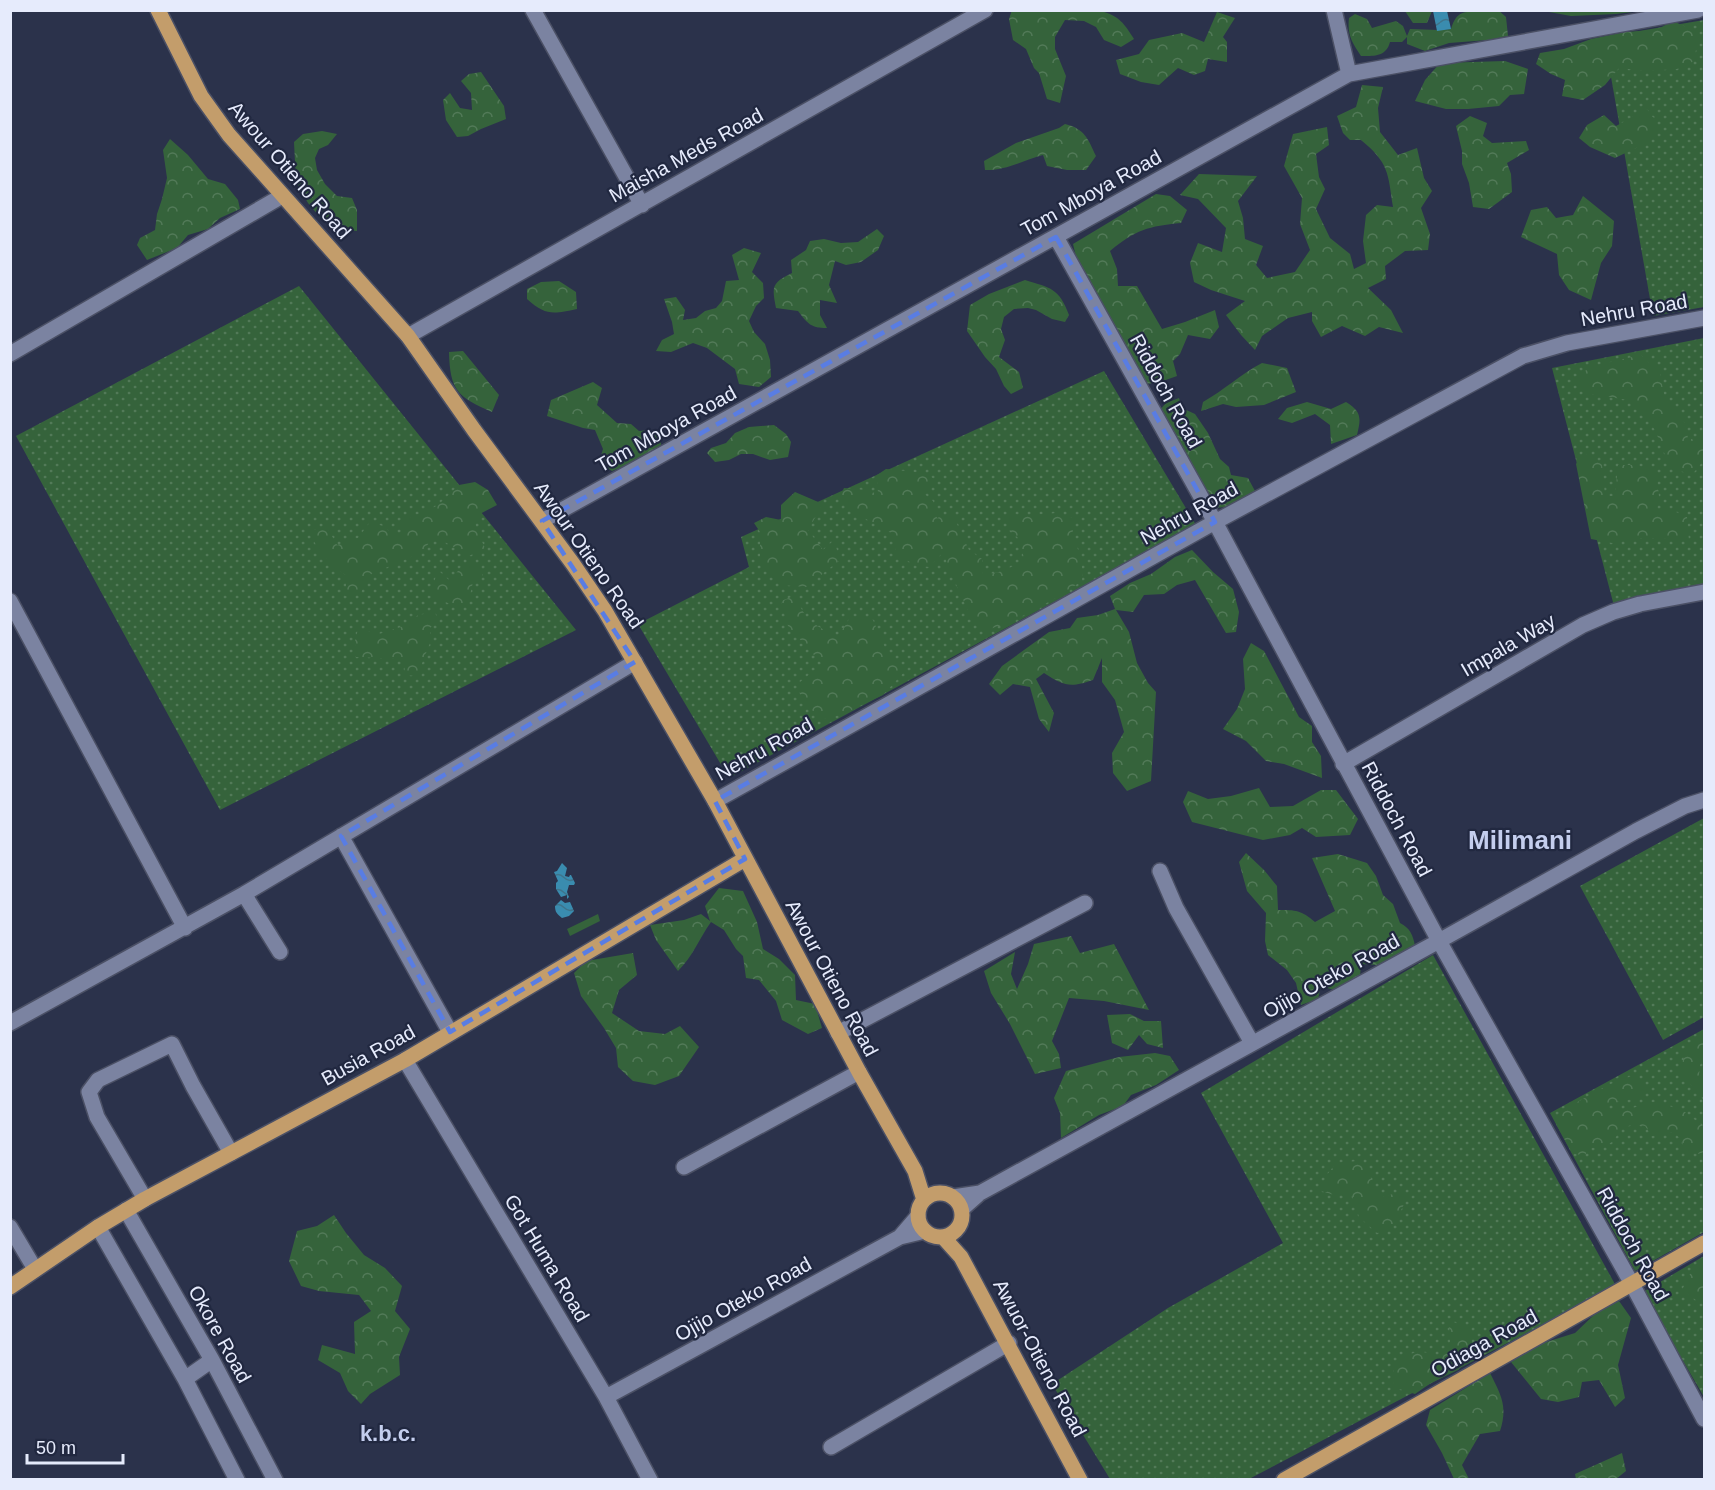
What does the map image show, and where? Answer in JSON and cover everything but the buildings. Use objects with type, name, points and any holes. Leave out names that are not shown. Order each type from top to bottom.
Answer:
[{"type":"main road","name":"Awour Otieno Road","points":[[158,10],[201,96],[229,135],[408,336],[605,611],[715,801],[859,1072],[930,1197]]},
{"type":"main road","name":"Busia Road","points":[[10,1287],[126,1210],[405,1060],[746,859]]},
{"type":"main road","points":[[950,1233],[933,1236],[922,1227],[918,1216],[921,1205],[930,1197],[942,1193],[957,1203]]},
{"type":"main road","name":"Awuor-Otieno Road","points":[[957,1203],[962,1220],[950,1233],[1080,1479]]},
{"type":"main road","name":"Odiaga Road","points":[[1284,1479],[1704,1243]]},
{"type":"street","points":[[533,10],[642,205]]},
{"type":"street","name":"Maisha Meds Road","points":[[408,336],[985,10]]},
{"type":"street","points":[[1334,10],[1349,74]]},
{"type":"street","name":"Tom Mboya Road","points":[[542,522],[1349,74],[1698,10]]},
{"type":"street","points":[[10,354],[282,196]]},
{"type":"street","name":"Riddoch Road","points":[[1056,237],[1215,522],[1439,941],[1632,1284],[1704,1419]]},
{"type":"street","name":"Nehru Road","points":[[715,801],[1215,522],[1523,356],[1567,343],[1704,318]]},
{"type":"street","name":"Impala Way","points":[[1343,764],[1583,625],[1613,612],[1640,604],[1704,592]]},
{"type":"street","points":[[10,601],[185,928]]},
{"type":"street","points":[[10,1023],[244,894],[635,662]]},
{"type":"street","name":"Ojijo Oteko Road","points":[[957,1203],[980,1193],[1636,831],[1685,806],[1704,800]]},
{"type":"street","points":[[341,836],[450,1032]]},
{"type":"street","points":[[1160,871],[1176,908],[1252,1043]]},
{"type":"street","points":[[244,894],[280,952]]},
{"type":"street","points":[[838,1033],[1085,903]]},
{"type":"street","points":[[145,1199],[97,1117],[89,1092],[98,1080],[172,1044],[231,1153]]},
{"type":"street","name":"Got Huma Road","points":[[405,1060],[606,1397],[650,1479]]},
{"type":"street","points":[[684,1167],[859,1072]]},
{"type":"street","name":"Okore Road","points":[[126,1210],[212,1360],[275,1479]]},
{"type":"street","name":"Ojijo Oteko Road","points":[[900,1237],[918,1216]]},
{"type":"street","points":[[10,1227],[35,1269]]},
{"type":"street","points":[[98,1227],[185,1379],[237,1479]]},
{"type":"street","name":"Ojijo Oteko Road","points":[[606,1397],[900,1237],[925,1231]]},
{"type":"street","points":[[831,1447],[1009,1343]]},
{"type":"street","points":[[185,1379],[212,1360]]},
{"type":"highlighted area","points":[[1056,237],[1215,522],[715,801],[745,859],[450,1032],[341,836],[635,662],[542,521]]},
{"type":"green space","points":[[1012,10],[1101,11],[1120,21],[1134,39],[1121,47],[1104,40],[1096,27],[1084,21],[1065,20],[1055,37],[1055,49],[1066,76],[1060,103],[1047,99],[1039,73],[1034,68],[1026,49],[1013,40],[1009,19]]},
{"type":"green space","points":[[1481,10],[1498,10],[1506,17],[1508,36],[1449,43],[1425,51],[1407,44],[1407,37],[1402,42],[1390,42],[1386,51],[1379,55],[1361,56],[1349,29],[1349,18],[1355,14],[1367,19],[1372,28],[1396,21],[1403,26],[1407,36],[1410,29],[1451,29],[1458,15]]},
{"type":"green space","points":[[1549,10],[1640,11],[1571,16],[1549,12]]},
{"type":"green space","points":[[1405,11],[1432,11],[1427,23],[1413,23]]},
{"type":"green space","points":[[1217,12],[1235,18],[1223,37],[1227,42],[1227,62],[1208,59],[1205,71],[1194,75],[1178,68],[1159,85],[1141,82],[1120,74],[1116,60],[1139,54],[1149,40],[1182,33],[1204,42]]},
{"type":"green space","points":[[1704,20],[1704,307],[1653,316],[1604,37]]},
{"type":"green space","points":[[1673,21],[1699,33],[1694,61],[1677,69],[1647,71],[1619,68],[1605,85],[1583,100],[1562,96],[1565,80],[1536,64],[1540,53],[1564,49],[1591,39],[1625,32],[1656,30]]},
{"type":"green space","points":[[1505,61],[1528,69],[1524,94],[1510,95],[1499,106],[1446,109],[1415,101],[1425,80],[1440,63]]},
{"type":"green space","points":[[481,72],[504,106],[506,119],[468,136],[457,137],[446,120],[443,100],[450,93],[460,108],[472,110],[471,93],[461,81],[469,74]]},
{"type":"green space","points":[[1362,85],[1383,87],[1378,108],[1380,132],[1398,155],[1417,148],[1424,178],[1432,191],[1421,208],[1430,234],[1428,250],[1405,251],[1385,266],[1386,279],[1368,288],[1391,310],[1403,333],[1379,327],[1365,336],[1342,326],[1321,337],[1312,321],[1312,312],[1288,318],[1262,336],[1255,350],[1226,315],[1245,301],[1194,282],[1190,263],[1198,243],[1222,252],[1226,228],[1198,199],[1180,195],[1199,174],[1257,176],[1238,201],[1243,218],[1245,239],[1263,246],[1256,265],[1267,278],[1295,272],[1310,250],[1300,224],[1302,198],[1284,166],[1293,134],[1327,127],[1329,145],[1316,154],[1319,177],[1325,189],[1316,209],[1330,238],[1350,254],[1354,269],[1366,263],[1363,241],[1366,215],[1377,205],[1393,207],[1388,177],[1382,162],[1361,140],[1350,140],[1343,133],[1337,116],[1356,107]]},
{"type":"green space","points":[[1647,109],[1657,122],[1655,133],[1638,147],[1615,158],[1590,147],[1579,138],[1587,125],[1604,115],[1616,126]]},
{"type":"green space","points":[[1470,116],[1487,123],[1483,136],[1492,143],[1526,141],[1529,150],[1507,163],[1511,174],[1512,192],[1489,209],[1473,207],[1469,183],[1462,164],[1462,151],[1456,126]]},
{"type":"green space","points":[[1065,124],[1081,132],[1096,156],[1086,170],[1067,170],[1047,166],[1043,155],[1007,167],[985,170],[984,161],[1016,143]]},
{"type":"green space","points":[[322,131],[337,134],[328,145],[319,149],[315,158],[317,170],[325,184],[337,196],[352,198],[357,210],[357,231],[342,230],[324,222],[308,203],[296,182],[294,142],[303,134]]},
{"type":"green space","points":[[170,139],[188,155],[208,179],[225,184],[238,200],[240,209],[220,218],[208,229],[188,235],[177,248],[147,260],[137,245],[140,238],[155,230],[167,178],[163,150]]},
{"type":"green space","points":[[1156,194],[1170,196],[1187,210],[1181,223],[1143,230],[1127,238],[1110,251],[1117,269],[1118,286],[1137,286],[1162,329],[1215,310],[1219,327],[1210,339],[1188,335],[1180,354],[1173,361],[1177,376],[1146,384],[1078,265],[1073,244]]},
{"type":"green space","points":[[1583,196],[1614,221],[1612,246],[1601,263],[1591,300],[1569,290],[1559,275],[1557,254],[1521,237],[1531,210],[1547,207],[1556,218],[1573,215]]},
{"type":"green space","points":[[877,229],[884,236],[878,250],[861,262],[846,265],[835,261],[829,285],[837,303],[820,300],[820,315],[827,328],[810,324],[798,311],[776,308],[775,286],[792,273],[791,260],[806,250],[810,241],[824,239],[841,243],[858,242]]},
{"type":"green space","points":[[744,248],[761,253],[752,272],[763,283],[764,298],[756,306],[749,321],[754,332],[765,344],[770,360],[771,377],[759,387],[739,384],[735,369],[707,348],[693,343],[671,352],[656,351],[662,340],[674,334],[664,299],[676,297],[685,310],[683,320],[696,318],[705,311],[716,308],[722,301],[726,281],[739,280],[732,255]]},
{"type":"green space","points":[[1025,280],[1053,290],[1062,299],[1069,315],[1065,322],[1028,308],[1014,309],[1004,317],[1001,329],[1005,340],[999,357],[1019,372],[1023,388],[1011,394],[1004,386],[996,369],[967,331],[970,305],[989,294]]},
{"type":"green space","points":[[559,281],[576,292],[577,309],[562,312],[545,311],[527,299],[527,289],[541,282]]},
{"type":"green space","points":[[299,286],[576,630],[220,810],[16,436]]},
{"type":"green space","points":[[1704,338],[1704,589],[1614,606],[1552,368]]},
{"type":"green space","points":[[463,351],[499,395],[492,412],[464,397],[454,384],[449,352]]},
{"type":"green space","points":[[1641,355],[1660,373],[1665,399],[1686,424],[1688,439],[1704,439],[1704,460],[1691,476],[1669,465],[1655,430],[1634,401],[1591,394],[1572,379],[1593,366]]},
{"type":"green space","points":[[1262,363],[1287,368],[1296,392],[1264,405],[1236,407],[1223,404],[1201,411],[1203,402]]},
{"type":"green space","points":[[1104,371],[1196,525],[729,778],[638,624],[749,567],[741,537]]},
{"type":"green space","points":[[593,382],[602,388],[597,405],[617,423],[631,424],[639,431],[650,430],[660,433],[661,445],[631,464],[612,471],[599,462],[603,449],[595,430],[547,416],[551,400]]},
{"type":"green space","points":[[1179,398],[1182,408],[1195,414],[1208,433],[1220,459],[1229,467],[1231,475],[1248,478],[1255,491],[1227,507],[1213,508],[1159,411],[1166,403]]},
{"type":"green space","points":[[1307,402],[1331,409],[1346,402],[1358,412],[1357,435],[1331,444],[1330,425],[1315,414],[1292,423],[1278,419],[1287,408]]},
{"type":"green space","points":[[774,425],[786,434],[791,442],[788,457],[770,460],[753,454],[741,454],[729,460],[715,462],[707,453],[711,448],[726,443],[735,433],[749,427]]},
{"type":"green space","points":[[1583,453],[1602,463],[1605,496],[1615,496],[1618,465],[1634,465],[1656,470],[1659,496],[1657,509],[1674,511],[1687,517],[1689,541],[1636,538],[1612,543],[1591,539],[1576,464]]},
{"type":"green space","points":[[886,469],[924,473],[936,480],[922,492],[933,501],[937,518],[952,513],[969,550],[982,559],[983,575],[1005,570],[1024,559],[1020,540],[1007,527],[1009,513],[1024,516],[1056,513],[1076,519],[1071,537],[1081,558],[1082,581],[1036,609],[987,630],[970,615],[943,552],[930,567],[917,566],[897,555],[891,533],[857,514],[839,498],[844,488],[878,494],[877,475]]},
{"type":"green space","points":[[475,482],[488,490],[497,505],[474,517],[477,531],[485,548],[469,556],[443,541],[431,541],[420,553],[367,576],[361,593],[345,596],[347,576],[324,556],[309,530],[328,529],[337,545],[358,538],[370,522],[383,526],[399,539],[403,523],[412,516],[438,505],[459,485]]},
{"type":"green space","points":[[795,492],[823,504],[808,530],[823,550],[834,540],[840,560],[806,587],[781,585],[760,562],[760,532],[754,523],[766,517],[781,520],[781,505]]},
{"type":"green space","points":[[1192,550],[1233,589],[1239,612],[1236,632],[1226,633],[1195,580],[1177,585],[1164,594],[1144,595],[1133,612],[1116,610],[1129,632],[1137,663],[1156,692],[1151,781],[1127,791],[1113,773],[1112,753],[1124,732],[1115,700],[1102,682],[1102,658],[1093,680],[1085,683],[1067,684],[1044,673],[1036,679],[1054,713],[1049,732],[1039,719],[1030,687],[1013,684],[1000,695],[989,684],[1002,666],[1049,632],[1070,628],[1077,618],[1098,615],[1115,609],[1110,596],[1130,583],[1151,574],[1175,557]]},
{"type":"green space","points":[[475,561],[483,575],[473,582],[469,600],[460,608],[426,594],[438,570],[450,581],[461,567]]},
{"type":"green space","points":[[794,596],[808,620],[837,638],[851,616],[873,620],[886,650],[904,672],[883,695],[843,714],[820,720],[800,695],[800,682],[822,664],[788,626],[781,601]]},
{"type":"green space","points":[[435,612],[438,621],[430,628],[430,643],[417,676],[405,675],[404,659],[356,657],[355,641],[358,629],[379,634],[404,626],[418,615]]},
{"type":"green space","points":[[1251,643],[1264,651],[1299,717],[1312,726],[1312,742],[1321,756],[1322,778],[1284,764],[1266,761],[1246,741],[1223,729],[1237,709],[1245,689],[1243,659]]},
{"type":"green space","points":[[1259,788],[1270,807],[1293,806],[1321,790],[1336,790],[1358,819],[1350,835],[1316,837],[1302,828],[1290,835],[1263,840],[1192,822],[1183,802],[1188,791],[1208,799],[1231,796]]},
{"type":"green space","points":[[1704,818],[1704,1017],[1663,1040],[1580,886]]},
{"type":"green space","points":[[1246,853],[1277,886],[1278,910],[1298,912],[1315,922],[1335,911],[1312,858],[1338,854],[1367,863],[1376,876],[1383,895],[1393,904],[1400,923],[1410,932],[1415,946],[1377,965],[1361,964],[1360,977],[1334,990],[1321,986],[1318,999],[1301,1005],[1296,983],[1287,970],[1268,955],[1265,941],[1266,913],[1247,891],[1239,862]]},
{"type":"green space","points":[[719,888],[743,891],[757,922],[763,949],[779,959],[795,975],[796,1000],[815,1004],[822,1028],[808,1034],[782,1020],[776,1001],[759,980],[746,978],[743,956],[724,930],[711,922],[678,971],[656,940],[650,925],[684,920],[701,914],[710,921],[705,906]]},
{"type":"green space","points":[[598,914],[600,921],[570,936],[567,929]]},
{"type":"green space","points":[[1071,936],[1080,953],[1114,944],[1149,1010],[1104,1001],[1069,998],[1052,1041],[1059,1054],[1061,1068],[1035,1074],[1010,1024],[991,993],[984,971],[1015,952],[1011,974],[1017,989],[1034,944]]},
{"type":"green space","points":[[633,953],[637,975],[619,990],[612,1013],[639,1031],[665,1034],[680,1026],[699,1047],[679,1076],[655,1085],[633,1081],[618,1067],[616,1048],[581,996],[574,973],[586,961]]},
{"type":"green space","points":[[1433,955],[1616,1286],[1249,1479],[1110,1479],[1052,1384],[1168,1308],[1283,1243],[1201,1093]]},
{"type":"green space","points":[[1130,1014],[1144,1021],[1161,1021],[1163,1048],[1147,1044],[1139,1035],[1128,1050],[1112,1043],[1107,1015]]},
{"type":"green space","points":[[1704,1029],[1704,1232],[1635,1271],[1550,1113]]},
{"type":"green space","points":[[1704,1034],[1704,1059],[1700,1065],[1699,1076],[1704,1074],[1704,1102],[1698,1090],[1679,1076],[1686,1049]]},
{"type":"green space","points":[[1155,1053],[1170,1056],[1179,1070],[1156,1085],[1131,1095],[1123,1106],[1099,1115],[1061,1138],[1060,1113],[1054,1098],[1066,1071],[1119,1057]]},
{"type":"green space","points":[[1634,1075],[1642,1080],[1646,1091],[1633,1099],[1610,1103],[1608,1110],[1629,1109],[1653,1102],[1685,1112],[1704,1127],[1704,1152],[1698,1154],[1685,1151],[1681,1139],[1673,1132],[1652,1136],[1645,1126],[1633,1124],[1622,1129],[1612,1142],[1603,1147],[1588,1148],[1585,1156],[1572,1153],[1556,1124],[1563,1110],[1608,1085]]},
{"type":"green space","points":[[1358,1161],[1369,1174],[1380,1198],[1396,1193],[1409,1195],[1391,1229],[1377,1233],[1359,1217],[1352,1195],[1334,1195],[1321,1191],[1326,1176],[1336,1163]]},
{"type":"green space","points":[[334,1215],[364,1255],[385,1268],[402,1286],[395,1311],[410,1329],[399,1357],[400,1375],[370,1394],[361,1404],[348,1391],[340,1373],[318,1360],[322,1345],[355,1354],[354,1322],[371,1311],[359,1295],[319,1291],[301,1286],[289,1261],[297,1231],[317,1226]]},
{"type":"green space","points":[[1704,1256],[1704,1397],[1643,1292]]},
{"type":"green space","points":[[1704,1262],[1704,1303],[1700,1303],[1682,1290],[1690,1274]]},
{"type":"green space","points":[[1619,1301],[1631,1318],[1618,1365],[1625,1398],[1615,1407],[1599,1380],[1582,1382],[1579,1397],[1558,1402],[1541,1399],[1511,1362],[1540,1344],[1575,1333],[1597,1312]]},
{"type":"green space","points":[[1449,1320],[1468,1328],[1473,1346],[1470,1357],[1458,1370],[1431,1383],[1415,1394],[1393,1387],[1394,1367],[1402,1357],[1419,1351],[1441,1356],[1450,1342]]},
{"type":"green space","points":[[1490,1373],[1502,1401],[1503,1414],[1500,1431],[1480,1434],[1462,1465],[1469,1479],[1454,1479],[1426,1425],[1430,1410]]},
{"type":"green space","points":[[1622,1453],[1626,1471],[1616,1479],[1576,1479],[1575,1474]]},
{"type":"water","points":[[1433,11],[1447,11],[1451,29],[1437,31]]},
{"type":"water","points":[[562,863],[567,868],[565,876],[571,875],[575,883],[569,885],[567,899],[567,895],[561,897],[556,889],[558,881],[554,872]]},
{"type":"water","points":[[561,900],[565,903],[570,902],[574,911],[562,918],[555,908]]},
{"type":"district","name":"Milimani","points":[[1520,840]]},
{"type":"district","name":"k.b.c.","points":[[388,1433]]}]
